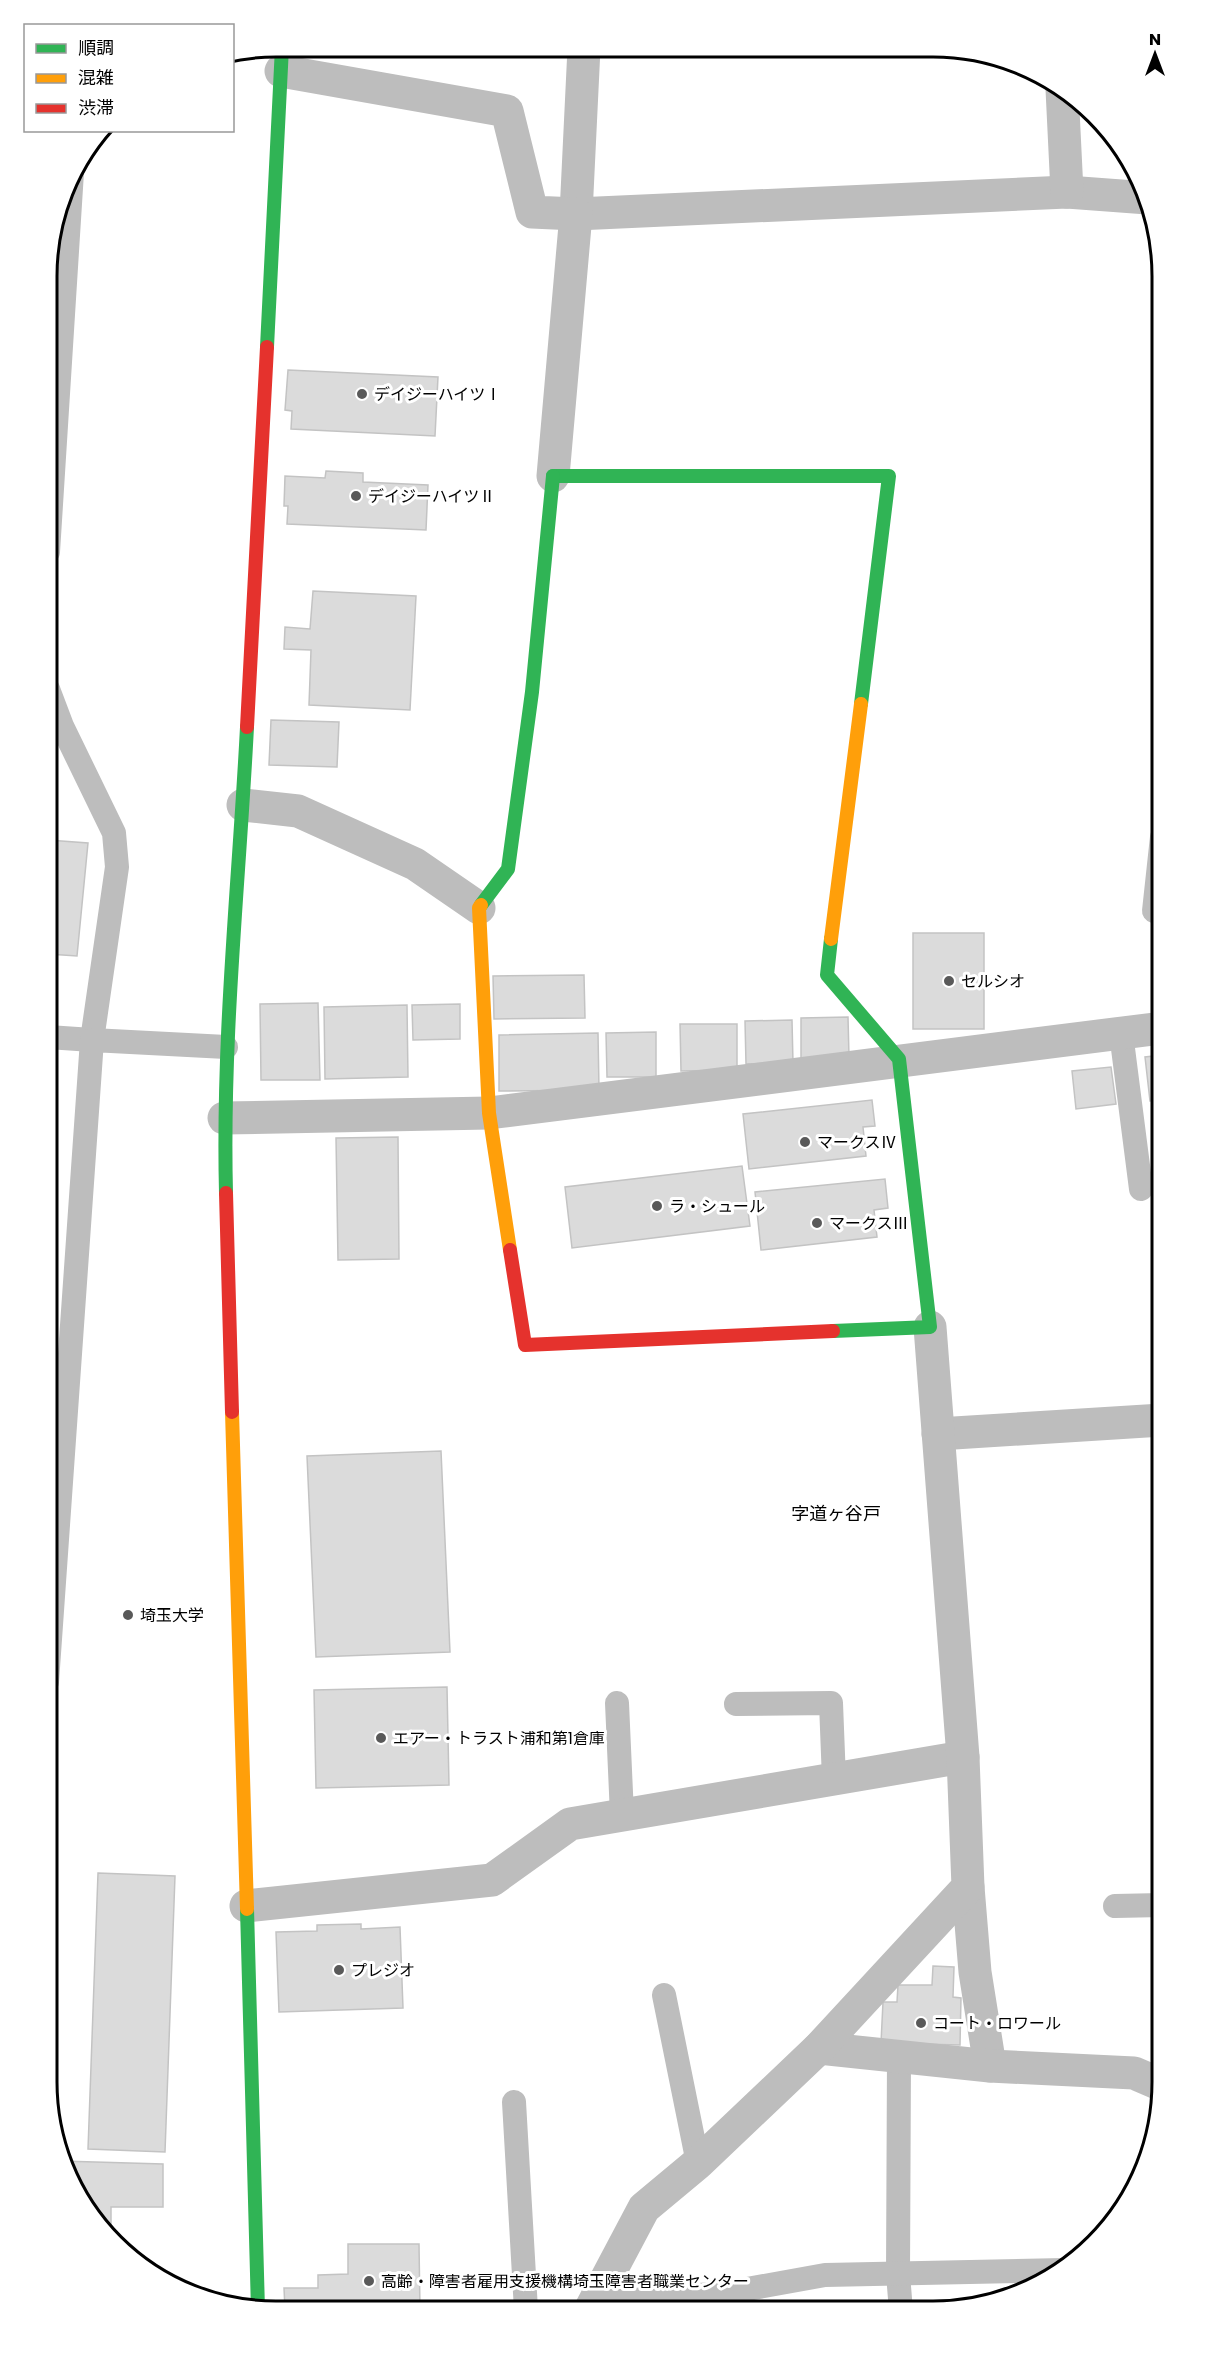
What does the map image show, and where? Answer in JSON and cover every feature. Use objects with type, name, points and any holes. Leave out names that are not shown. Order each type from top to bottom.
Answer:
[{"type":"street","points":[[584,57],[576,214],[532,692],[508,869],[479,908],[489,1113],[525,1345],[930,1327]]},
{"type":"street","points":[[258,2300],[224,1118],[226,1047],[243,805],[281,59],[507,111],[532,212],[576,214],[1067,192],[1137,197]]},
{"type":"street","points":[[1063,99],[1067,192]]},
{"type":"street","points":[[553,476],[890,476],[827,975],[899,1059],[930,1327],[963,1757],[968,1887],[975,1972],[990,2066]]},
{"type":"street","points":[[243,805],[298,811],[415,864],[479,908]]},
{"type":"street","points":[[224,1118],[489,1113],[899,1059],[1152,1029]]},
{"type":"street","points":[[938,1434],[1152,1421]]},
{"type":"street","points":[[246,1906],[492,1880],[570,1824],[963,1757]]},
{"type":"street","points":[[595,2301],[644,2208],[698,2163],[819,2048],[968,1887]]},
{"type":"street","points":[[819,2048],[990,2066],[1134,2073],[1152,2081]]},
{"type":"lane","points":[[57,410],[70,203]]},
{"type":"lane","points":[[57,713],[114,833],[117,867],[92,1040],[57,1539]]},
{"type":"lane","points":[[1121,1033],[1141,1189]]},
{"type":"lane","points":[[57,1038],[226,1047]]},
{"type":"lane","points":[[617,1703],[622,1815]]},
{"type":"lane","points":[[736,1704],[831,1703],[834,1780]]},
{"type":"lane","points":[[1114,1906],[1152,1905]]},
{"type":"lane","points":[[664,1995],[698,2163]]},
{"type":"lane","points":[[898,2056],[898,2274],[900,2301]]},
{"type":"lane","points":[[514,2102],[525,2301]]},
{"type":"lane","points":[[649,2301],[725,2293],[825,2275],[1044,2270]]},
{"type":"building","name":"デイジーハイツⅠ","points":[[288,370],[438,377],[435,436],[291,429],[292,411],[285,410]]},
{"type":"building","name":"デイジーハイツⅡ","points":[[326,471],[363,473],[363,482],[428,485],[426,530],[287,524],[288,506],[284,506],[285,476],[325,478]]},
{"type":"building","points":[[313,591],[416,596],[410,710],[309,705],[311,650],[284,649],[285,627],[310,629]]},
{"type":"building","points":[[271,720],[339,722],[337,767],[269,765]]},
{"type":"building","points":[[57,841],[88,843],[77,956],[57,955]]},
{"type":"building","name":"セルシオ","points":[[913,933],[984,933],[984,1029],[913,1029]]},
{"type":"building","points":[[584,975],[585,1018],[494,1019],[493,976]]},
{"type":"building","points":[[318,1003],[320,1080],[261,1080],[260,1004]]},
{"type":"building","points":[[460,1004],[460,1039],[413,1040],[412,1005]]},
{"type":"building","points":[[407,1005],[408,1077],[325,1079],[324,1007]]},
{"type":"building","points":[[848,1017],[849,1057],[801,1058],[801,1018]]},
{"type":"building","points":[[792,1020],[793,1063],[746,1064],[745,1021]]},
{"type":"building","points":[[680,1024],[737,1024],[737,1070],[681,1071]]},
{"type":"building","points":[[656,1032],[656,1077],[607,1077],[606,1033]]},
{"type":"building","points":[[598,1033],[599,1090],[499,1091],[499,1035]]},
{"type":"building","points":[[1152,1056],[1152,1101],[1150,1101],[1145,1057]]},
{"type":"building","points":[[1111,1067],[1116,1104],[1076,1109],[1072,1071]]},
{"type":"building","name":"マークスⅣ","points":[[872,1100],[875,1126],[863,1127],[866,1156],[749,1169],[743,1114]]},
{"type":"building","points":[[398,1137],[399,1259],[338,1260],[336,1138]]},
{"type":"building","name":"ラ・シュール","points":[[742,1166],[750,1226],[572,1248],[565,1187]]},
{"type":"building","name":"マークスⅢ","points":[[885,1179],[888,1208],[874,1210],[877,1237],[761,1250],[755,1192]]},
{"type":"building","points":[[441,1451],[450,1652],[316,1657],[307,1456]]},
{"type":"building","name":"エアー・トラスト浦和第1倉庫","points":[[447,1687],[449,1785],[316,1788],[314,1690]]},
{"type":"building","points":[[98,1873],[175,1876],[165,2152],[88,2149]]},
{"type":"building","name":"プレジオ","points":[[361,1924],[361,1929],[400,1927],[403,2008],[279,2012],[276,1932],[317,1931],[317,1925]]},
{"type":"building","name":"コート・ロワール","points":[[933,1966],[954,1967],[953,1997],[961,1998],[960,2045],[881,2043],[883,2002],[897,2002],[898,1985],[932,1985]]},
{"type":"building","points":[[72,2161],[163,2164],[163,2207],[111,2207],[111,2226],[86,2192]]},
{"type":"building","name":"高齢・障害者雇用支援機構埼玉障害者職業センター","points":[[348,2244],[419,2244],[420,2301],[285,2301],[284,2288],[318,2288],[318,2275],[348,2274]]},
{"type":"traffic: fast","points":[[267,347],[282,57]]},
{"type":"traffic: fast","points":[[553,476],[889,476],[861,704]]},
{"type":"traffic: fast","points":[[481,905],[508,869],[532,692],[553,476]]},
{"type":"traffic: fast","points":[[226,1193],[226,1076],[247,727]]},
{"type":"traffic: fast","points":[[831,939],[827,975],[899,1059],[930,1327],[833,1331]]},
{"type":"traffic: fast","points":[[247,1909],[258,2300]]},
{"type":"traffic: slow","points":[[831,939],[861,704]]},
{"type":"traffic: slow","points":[[481,905],[479,908],[489,1113],[510,1250]]},
{"type":"traffic: slow","points":[[232,1412],[247,1909]]},
{"type":"traffic: jam","points":[[247,727],[267,347]]},
{"type":"traffic: jam","points":[[226,1193],[232,1412]]},
{"type":"traffic: jam","points":[[510,1250],[525,1345],[833,1331]]},
{"type":"place","name":"デイジーハイツⅠ","points":[[362,394]]},
{"type":"place","name":"デイジーハイツⅡ","points":[[356,496]]},
{"type":"place","name":"セルシオ","points":[[949,981]]},
{"type":"place","name":"マークスⅣ","points":[[805,1142]]},
{"type":"place","name":"ラ・シュール","points":[[657,1206]]},
{"type":"place","name":"マークスⅢ","points":[[817,1223]]},
{"type":"place","name":"埼玉大学","points":[[128,1615]]},
{"type":"place","name":"エアー・トラスト浦和第1倉庫","points":[[381,1738]]},
{"type":"place","name":"プレジオ","points":[[339,1970]]},
{"type":"place","name":"コート・ロワール","points":[[921,2023]]},
{"type":"place","name":"高齢・障害者雇用支援機構埼玉障害者職業センター","points":[[369,2281]]},
{"type":"district","name":"字道ヶ谷戸","points":[[836,1513]]}]
